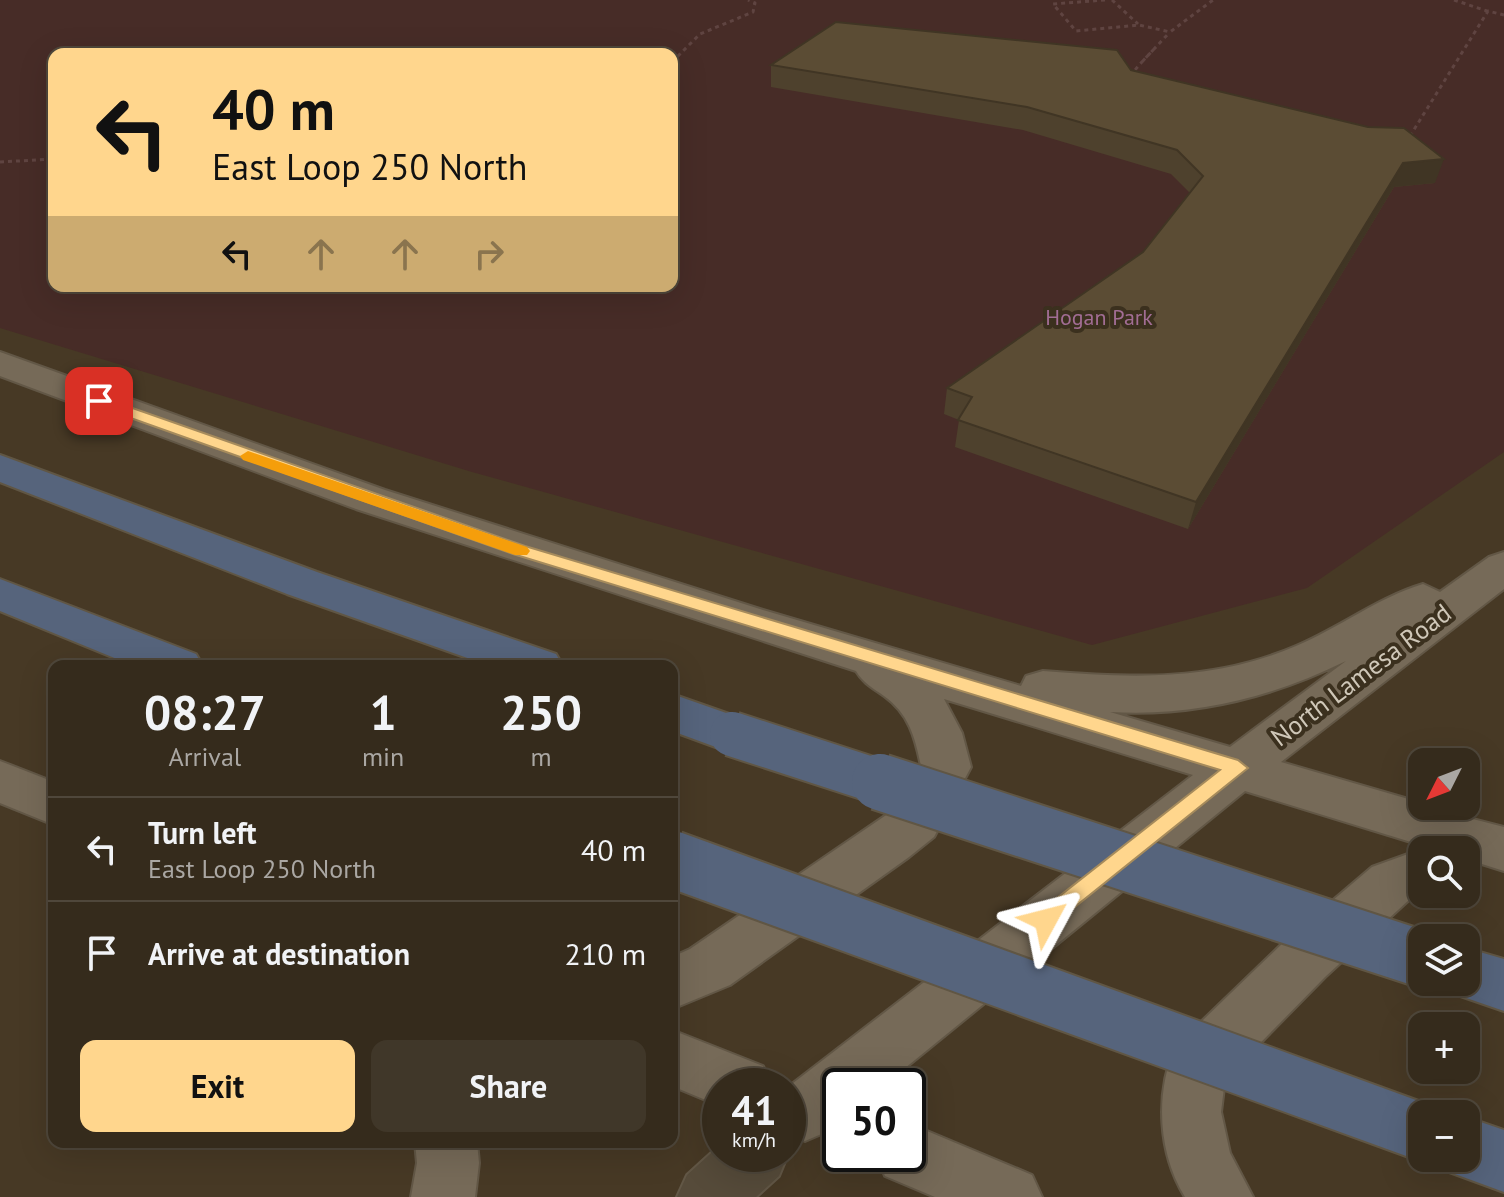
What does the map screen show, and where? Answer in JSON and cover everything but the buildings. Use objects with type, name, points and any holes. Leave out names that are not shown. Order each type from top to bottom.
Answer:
[{"type":"highway","points":[[0,468],[288,577],[523,660]]},
{"type":"highway","points":[[0,594],[165,660]]},
{"type":"highway","points":[[678,714],[1408,954]]},
{"type":"highway","points":[[678,861],[1408,1127]]},
{"type":"highway","points":[[1480,977],[1504,985]]},
{"type":"main road","points":[[0,363],[178,432],[424,519],[1504,849]]},
{"type":"main road","points":[[916,670],[1028,688],[1112,695],[1197,692],[1268,676],[1335,649],[1461,578],[1504,564]]},
{"type":"main road","name":"North Lamesa Road","points":[[806,1116],[1238,768],[1504,564]]},
{"type":"main road","points":[[678,980],[721,960],[891,842],[916,822],[946,767],[940,737],[927,707],[907,686],[856,657],[761,623]]},
{"type":"main road","points":[[0,781],[48,801]]},
{"type":"main road","points":[[1480,864],[1504,864]]},
{"type":"main road","points":[[1221,1197],[1201,1165],[1191,1112],[1196,1067],[1305,959],[1391,883],[1408,877]]},
{"type":"main road","points":[[678,1060],[702,1070]]},
{"type":"main road","points":[[443,1197],[448,1163],[447,1148]]},
{"type":"main road","points":[[926,1162],[1010,1197]]},
{"type":"street","points":[[709,1197],[737,1172]]},
{"type":"path","points":[[678,56],[700,34],[753,12],[755,3],[748,0]]},
{"type":"path","points":[[1105,0],[1053,4],[1076,31],[1139,25],[1170,32]]},
{"type":"path","points":[[1112,0],[1139,25]]},
{"type":"path","points":[[1140,64],[1191,13],[1213,0]]},
{"type":"path","points":[[1454,0],[1504,15]]},
{"type":"path","points":[[1403,147],[1488,11]]},
{"type":"path","points":[[1123,86],[1154,49]]},
{"type":"path","points":[[0,162],[48,159]]},
{"type":"green space","name":"Hogan Park","points":[[0,0],[1504,0],[1504,452],[1307,588],[1092,645],[472,472],[0,328]]},
{"type":"slow traffic","points":[[248,456],[521,551]]},
{"type":"route","points":[[99,401],[178,432],[519,550],[1238,768],[1046,920]]}]
